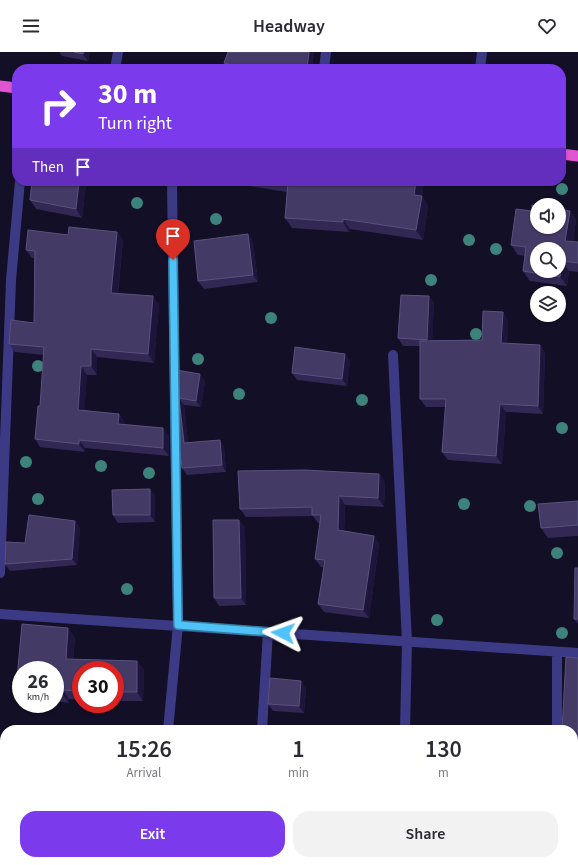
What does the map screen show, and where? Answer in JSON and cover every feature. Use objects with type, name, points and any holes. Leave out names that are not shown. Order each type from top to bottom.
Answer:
[{"type":"highway","points":[[0,86],[12,87]]},
{"type":"highway","points":[[566,155],[578,156]]},
{"type":"street","points":[[116,64],[118,52]]},
{"type":"street","points":[[325,64],[326,52]]},
{"type":"street","points":[[481,64],[482,52]]},
{"type":"street","points":[[0,573],[11,280],[20,186]]},
{"type":"street","points":[[168,725],[178,625],[172,186]]},
{"type":"street","points":[[393,355],[407,642],[405,725]]},
{"type":"street","points":[[0,614],[578,653]]},
{"type":"street","points":[[262,725],[268,632]]},
{"type":"street","points":[[557,652],[557,725]]},
{"type":"building","points":[[228,52],[309,52],[308,64],[224,63]]},
{"type":"building","points":[[31,186],[78,186],[76,209],[30,200]]},
{"type":"building","points":[[288,186],[415,186],[414,195],[422,196],[416,230],[343,219],[343,222],[285,218]]},
{"type":"building","points":[[516,209],[530,211],[530,234],[566,234],[566,210],[570,211],[565,241],[578,242],[578,263],[566,262],[566,242],[530,242],[530,272],[523,271],[526,247],[511,245]]},
{"type":"building","points":[[69,227],[117,232],[111,293],[153,296],[148,354],[91,349],[91,366],[81,366],[78,410],[119,414],[118,424],[163,428],[163,448],[79,440],[79,444],[35,439],[38,406],[40,406],[44,347],[9,344],[11,320],[34,323],[35,251],[26,250],[28,230],[68,235]]},
{"type":"building","points":[[248,234],[253,275],[198,281],[194,241]]},
{"type":"building","points":[[401,295],[429,296],[427,340],[398,338]]},
{"type":"building","points":[[483,311],[503,312],[501,343],[540,345],[538,406],[500,404],[496,456],[442,452],[446,399],[420,399],[420,341],[482,340]]},
{"type":"building","points":[[295,347],[345,354],[342,379],[292,373]]},
{"type":"building","points":[[176,370],[200,374],[196,401],[179,398],[184,443],[220,440],[222,465],[182,468],[180,451],[177,451]]},
{"type":"building","points":[[305,470],[379,474],[378,498],[339,496],[338,530],[374,536],[363,610],[318,604],[325,560],[315,559],[321,515],[312,515],[312,507],[240,509],[238,471]]},
{"type":"building","points":[[150,489],[150,515],[113,515],[112,490]]},
{"type":"building","points":[[578,501],[578,525],[541,528],[538,504]]},
{"type":"building","points":[[29,515],[75,521],[72,559],[5,564],[6,542],[25,543]]},
{"type":"building","points":[[213,520],[239,520],[241,598],[214,598]]},
{"type":"building","points":[[575,568],[578,568],[578,619],[574,619]]},
{"type":"building","points":[[22,624],[68,628],[66,659],[137,661],[137,692],[124,692],[124,661],[72,661],[72,690],[64,690],[64,661],[19,661]]},
{"type":"building","points":[[566,657],[578,658],[578,725],[562,725]]},
{"type":"building","points":[[270,678],[301,681],[299,706],[268,704]]},
{"type":"route","points":[[173,260],[178,625],[283,633]]}]
